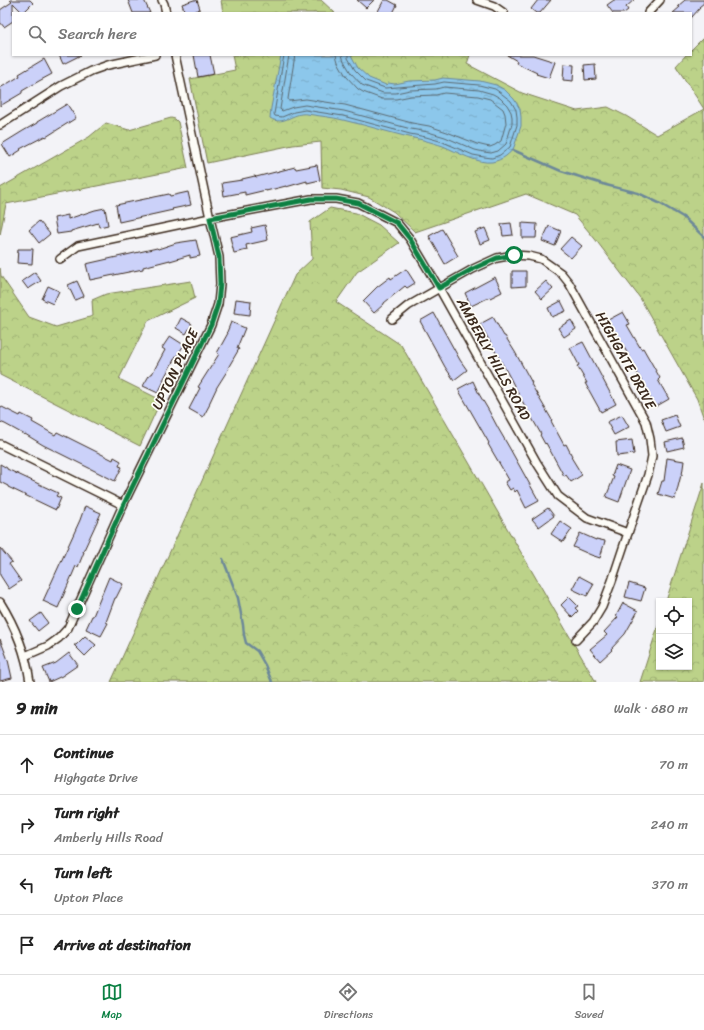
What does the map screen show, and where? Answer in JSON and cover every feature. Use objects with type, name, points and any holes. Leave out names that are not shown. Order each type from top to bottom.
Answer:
[{"type":"street","points":[[162,0],[166,12]]},
{"type":"street","points":[[477,0],[494,6],[503,12]]},
{"type":"street","points":[[649,12],[660,0]]},
{"type":"street","points":[[0,124],[61,86],[91,71],[108,65],[150,56]]},
{"type":"street","name":"UPTON PLACE","points":[[25,656],[48,646],[59,638],[68,628],[123,506],[211,325],[218,304],[220,284],[219,257],[175,56]]},
{"type":"street","name":"AMBERLY HILLS ROAD","points":[[60,259],[78,246],[210,218],[311,199],[336,199],[358,203],[397,223],[410,239],[537,463],[558,496],[587,518],[628,533]]},
{"type":"street","name":"HIGHGATE DRIVE","points":[[392,319],[408,306],[473,269],[497,258],[514,255],[529,256],[541,259],[561,273],[569,283],[646,422],[652,456],[648,475],[602,608],[593,622],[576,640]]},
{"type":"street","points":[[0,444],[123,506]]},
{"type":"street","points":[[0,602],[10,618],[18,637],[25,656],[30,682]]},
{"type":"green space","points":[[221,0],[321,0],[334,12],[223,12]]},
{"type":"green space","points":[[704,37],[704,109],[676,66],[685,56],[692,56],[692,49]]},
{"type":"green space","points":[[232,56],[470,56],[467,64],[522,93],[577,111],[608,107],[657,135],[704,109],[704,419],[697,399],[640,298],[575,215],[526,194],[415,232],[394,212],[369,197],[341,190],[322,188],[321,142],[293,145],[207,163],[190,79],[235,70]]},
{"type":"green space","points":[[171,118],[178,122],[188,168],[6,204],[0,235],[0,188],[89,137],[106,123],[129,130]]},
{"type":"green space","points":[[330,208],[356,213],[379,225],[399,243],[357,272],[336,302],[401,345],[596,682],[111,682],[295,275],[312,259],[310,222]]},
{"type":"green space","points":[[0,268],[1,276],[29,317],[56,327],[93,316],[92,300],[106,294],[191,281],[195,298],[148,321],[119,379],[161,400],[140,446],[0,375]]},
{"type":"green space","points":[[704,483],[704,682],[640,682],[656,632],[656,670],[692,670],[692,598],[667,598]]},
{"type":"water","points":[[281,56],[352,56],[358,68],[369,78],[386,85],[388,83],[395,84],[409,81],[435,80],[443,78],[480,81],[496,85],[505,90],[514,99],[520,109],[521,126],[512,151],[501,159],[486,162],[474,159],[443,146],[334,118],[302,114],[280,121],[275,120],[270,118]]},
{"type":"building","points":[[10,0],[30,0],[33,3],[24,12],[22,12],[13,3],[12,22],[4,27],[0,22],[0,10],[12,2]]},
{"type":"building","points":[[128,0],[144,0],[150,12],[133,12]]},
{"type":"building","points":[[197,0],[200,9],[192,12],[185,12],[182,4]]},
{"type":"building","points":[[357,0],[374,0],[366,8]]},
{"type":"building","points":[[384,0],[388,0],[397,5],[394,12],[378,12]]},
{"type":"building","points":[[538,0],[551,0],[541,12],[535,12],[531,9]]},
{"type":"building","points":[[614,0],[634,0],[626,7],[628,10],[625,12],[612,12],[607,5]]},
{"type":"building","points":[[685,0],[704,0],[704,3],[692,17],[692,12],[674,12],[680,7],[678,6]]},
{"type":"building","points":[[59,56],[79,56],[63,64]]},
{"type":"building","points":[[194,56],[210,56],[214,74],[198,77]]},
{"type":"building","points":[[509,56],[536,56],[555,62],[549,78],[536,74],[537,73],[516,63],[517,61]]},
{"type":"building","points":[[44,59],[52,74],[22,91],[22,93],[0,106],[0,88],[20,76],[19,74]]},
{"type":"building","points":[[564,64],[574,65],[573,81],[563,80]]},
{"type":"building","points":[[595,64],[596,79],[585,80],[584,65]]},
{"type":"building","points":[[67,104],[76,118],[46,137],[45,136],[20,149],[21,150],[10,157],[2,144]]},
{"type":"building","points":[[317,165],[320,180],[307,183],[307,181],[286,187],[245,195],[245,192],[224,196],[222,183],[256,177],[295,167],[296,169]]},
{"type":"building","points":[[188,192],[191,205],[119,222],[116,205],[169,194],[170,196]]},
{"type":"building","points":[[105,208],[108,225],[99,227],[98,223],[71,232],[57,234],[54,218],[68,215],[68,219]]},
{"type":"building","points":[[39,221],[50,234],[39,243],[29,230]]},
{"type":"building","points":[[511,223],[513,235],[503,236],[501,224]]},
{"type":"building","points":[[522,223],[537,224],[536,238],[522,238]]},
{"type":"building","points":[[265,225],[268,240],[246,245],[247,250],[234,253],[230,237],[252,232],[251,228]]},
{"type":"building","points":[[549,226],[561,231],[555,246],[542,241]]},
{"type":"building","points":[[485,228],[490,240],[480,244],[475,232]]},
{"type":"building","points":[[442,229],[458,256],[445,264],[429,236]]},
{"type":"building","points":[[571,237],[582,246],[571,258],[560,249]]},
{"type":"building","points":[[196,240],[200,256],[190,258],[190,255],[143,267],[143,269],[90,280],[86,264],[158,249],[176,243]]},
{"type":"building","points":[[18,249],[33,249],[32,264],[17,263]]},
{"type":"building","points":[[406,269],[415,283],[407,288],[405,286],[374,313],[363,301],[390,277],[391,279]]},
{"type":"building","points":[[512,271],[526,271],[526,286],[512,287]]},
{"type":"building","points":[[35,272],[41,281],[28,289],[22,281]]},
{"type":"building","points":[[495,277],[502,292],[471,306],[465,293]]},
{"type":"building","points":[[77,281],[84,296],[75,300],[68,285]]},
{"type":"building","points":[[546,281],[553,289],[542,299],[535,291]]},
{"type":"building","points":[[48,286],[59,291],[53,304],[42,299]]},
{"type":"building","points":[[236,299],[251,301],[250,315],[234,313]]},
{"type":"building","points":[[561,301],[566,311],[552,317],[548,308]]},
{"type":"building","points":[[623,312],[630,324],[627,325],[641,349],[643,348],[660,378],[658,380],[669,399],[655,407],[628,357],[629,356],[622,344],[621,345],[617,340],[618,339],[608,320]]},
{"type":"building","points":[[434,313],[467,370],[454,380],[445,367],[420,321]]},
{"type":"building","points":[[493,317],[515,352],[564,445],[566,444],[572,456],[571,457],[582,475],[571,482],[566,475],[564,476],[546,443],[545,444],[540,435],[541,434],[480,324]]},
{"type":"building","points":[[181,318],[192,324],[186,334],[176,328]]},
{"type":"building","points":[[571,320],[576,329],[564,337],[558,328]]},
{"type":"building","points":[[231,322],[245,328],[237,348],[239,349],[217,387],[203,417],[189,409],[200,388],[198,387],[219,354],[217,353],[228,333],[227,332]]},
{"type":"building","points":[[170,336],[184,345],[176,356],[163,380],[164,381],[158,393],[143,386],[150,374],[152,374],[165,350],[162,348]]},
{"type":"building","points":[[583,342],[616,404],[601,412],[585,383],[587,383],[577,366],[579,365],[570,348]]},
{"type":"building","points":[[473,381],[539,501],[526,508],[517,490],[515,492],[513,488],[510,490],[505,482],[509,480],[458,389]]},
{"type":"building","points":[[0,406],[20,416],[21,414],[33,420],[32,422],[55,435],[57,432],[113,460],[114,457],[121,461],[119,466],[122,467],[115,481],[0,422]]},
{"type":"building","points":[[622,415],[629,427],[614,435],[607,422]]},
{"type":"building","points":[[675,415],[680,427],[666,432],[661,420]]},
{"type":"building","points":[[682,438],[684,447],[667,451],[665,442]]},
{"type":"building","points":[[632,440],[634,454],[617,456],[616,442]]},
{"type":"building","points":[[667,458],[684,461],[682,475],[675,499],[658,494],[662,481],[664,481]]},
{"type":"building","points":[[0,464],[7,469],[58,493],[56,496],[61,498],[56,510],[0,482]]},
{"type":"building","points":[[616,465],[630,470],[619,502],[606,497],[614,477],[612,476]]},
{"type":"building","points":[[85,506],[101,513],[83,552],[78,567],[76,566],[58,608],[43,601]]},
{"type":"building","points":[[548,508],[554,516],[539,527],[532,519]]},
{"type":"building","points":[[560,521],[572,529],[563,542],[551,534]]},
{"type":"building","points":[[580,533],[596,540],[605,541],[600,558],[573,547]]},
{"type":"building","points":[[0,548],[12,562],[9,564],[21,581],[9,589],[0,575]]},
{"type":"building","points":[[579,576],[594,584],[587,596],[572,589]]},
{"type":"building","points":[[109,577],[123,584],[115,598],[106,622],[108,623],[101,636],[86,629]]},
{"type":"building","points":[[629,583],[645,588],[641,601],[625,597]]},
{"type":"building","points":[[569,597],[578,606],[575,608],[578,611],[572,617],[561,605]]},
{"type":"building","points":[[623,603],[638,611],[625,634],[611,649],[612,650],[600,661],[590,649],[607,635],[604,632],[618,617],[616,616]]},
{"type":"building","points":[[41,613],[48,623],[38,631],[30,621]]},
{"type":"building","points":[[85,636],[96,645],[85,656],[74,645],[76,645]]},
{"type":"building","points":[[0,639],[8,660],[12,678],[0,681]]},
{"type":"building","points":[[69,653],[78,665],[62,676],[49,682],[43,668],[56,663]]},
{"type":"waterway","points":[[513,150],[561,171],[638,193],[683,217],[704,237]]},
{"type":"waterway","points":[[223,559],[238,598],[246,643],[257,651],[272,682]]},
{"type":"route","points":[[77,609],[123,506],[211,325],[218,304],[220,284],[219,257],[210,218],[311,199],[336,199],[358,203],[397,223],[410,239],[439,288],[473,269],[497,258],[514,255]]}]
